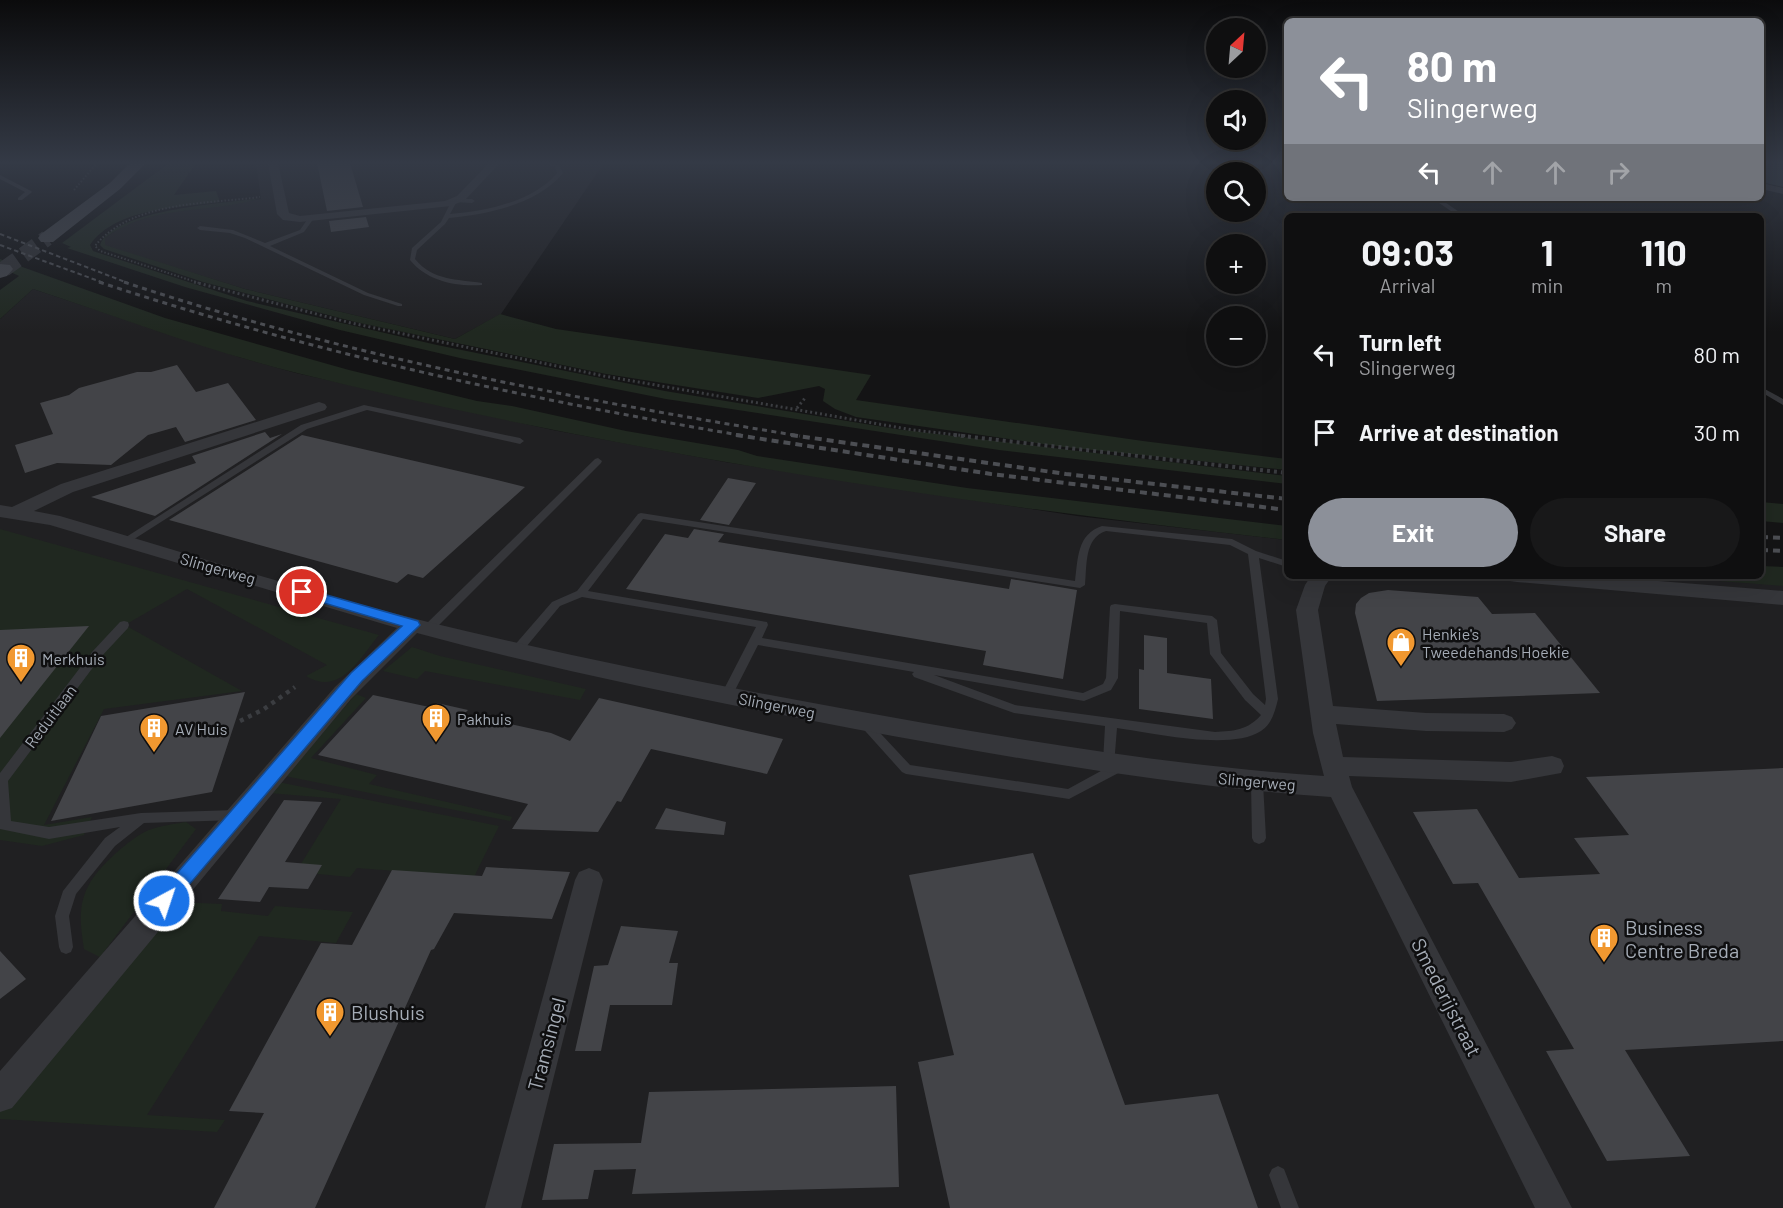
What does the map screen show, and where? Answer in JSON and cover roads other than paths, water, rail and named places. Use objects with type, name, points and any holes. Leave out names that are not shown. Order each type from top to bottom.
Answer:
[{"type":"main road","points":[[58,219],[41,235],[65,219]]},
{"type":"street","name":"Slingerweg","points":[[8,512],[67,488],[319,406]]},
{"type":"street","name":"Slingerweg","points":[[8,512],[53,520],[420,627],[614,673],[861,721],[1117,763],[1257,783],[1336,776],[1511,772],[1552,766]]},
{"type":"street","points":[[1320,579],[1312,591],[1307,610],[1322,714],[1336,776]]},
{"type":"street","points":[[1553,579],[1783,598]]},
{"type":"street","points":[[0,1096],[357,677],[420,627]]},
{"type":"street","points":[[1322,714],[1426,722],[1504,723]]},
{"type":"street","name":"Smederijstraat","points":[[1336,776],[1554,1208]]},
{"type":"street","name":"Tramsingel","points":[[503,1208],[589,880]]},
{"type":"lane","points":[[264,246],[302,231],[310,219]]},
{"type":"lane","points":[[445,219],[436,231],[414,249],[412,259],[416,266],[433,277],[480,284]]},
{"type":"lane","points":[[200,228],[231,231],[366,294],[400,305]]},
{"type":"lane","points":[[1764,391],[1783,403]]},
{"type":"lane","points":[[125,541],[304,427],[367,407],[520,441]]},
{"type":"lane","points":[[420,627],[597,461]]},
{"type":"lane","points":[[517,650],[556,604],[581,592],[640,516],[1080,585],[1087,538],[1098,529],[1224,540],[1240,544],[1253,553],[1284,563]]},
{"type":"lane","points":[[892,665],[1014,709],[1227,737],[1257,728],[1268,715],[1272,699],[1253,553]]},
{"type":"lane","points":[[581,592],[763,625],[727,695]]},
{"type":"lane","points":[[755,641],[1084,697],[1107,687],[1112,678],[1115,607],[1202,618],[1212,620],[1216,654],[1268,715]]},
{"type":"lane","name":"Reduitlaan","points":[[124,625],[96,655],[2,780],[5,825],[49,833],[141,818],[238,814]]},
{"type":"lane","points":[[861,721],[916,777],[1053,798],[1069,794],[1117,763],[1111,723]]},
{"type":"lane","points":[[1257,783],[1259,838]]},
{"type":"lane","points":[[66,947],[62,916],[70,891],[110,842],[141,818]]},
{"type":"lane","points":[[1278,1175],[1290,1208]]},
{"type":"tunnel","points":[[4,269],[47,238]]},
{"type":"railway","points":[[0,234],[128,283]]},
{"type":"railway","points":[[0,245],[104,283]]},
{"type":"railway","points":[[99,282],[338,352],[581,406],[745,436]]},
{"type":"railway","points":[[124,282],[290,332],[374,353],[629,407],[800,436]]},
{"type":"railway","points":[[736,435],[991,474],[1284,510]]},
{"type":"railway","points":[[791,435],[1066,474],[1284,499]]},
{"type":"railway","points":[[1764,537],[1783,538]]},
{"type":"railway","points":[[1764,550],[1783,551]]},
{"type":"place","name":"Henkie's Tweedehands Hoekie","points":[[1401,668]]},
{"type":"place","name":"Merkhuis","points":[[21,684]]},
{"type":"place","name":"Pakhuis","points":[[436,744]]},
{"type":"place","name":"AV Huis","points":[[154,754]]},
{"type":"place","name":"Business Centre Breda","points":[[1604,964]]},
{"type":"place","name":"Blushuis","points":[[330,1038]]}]
